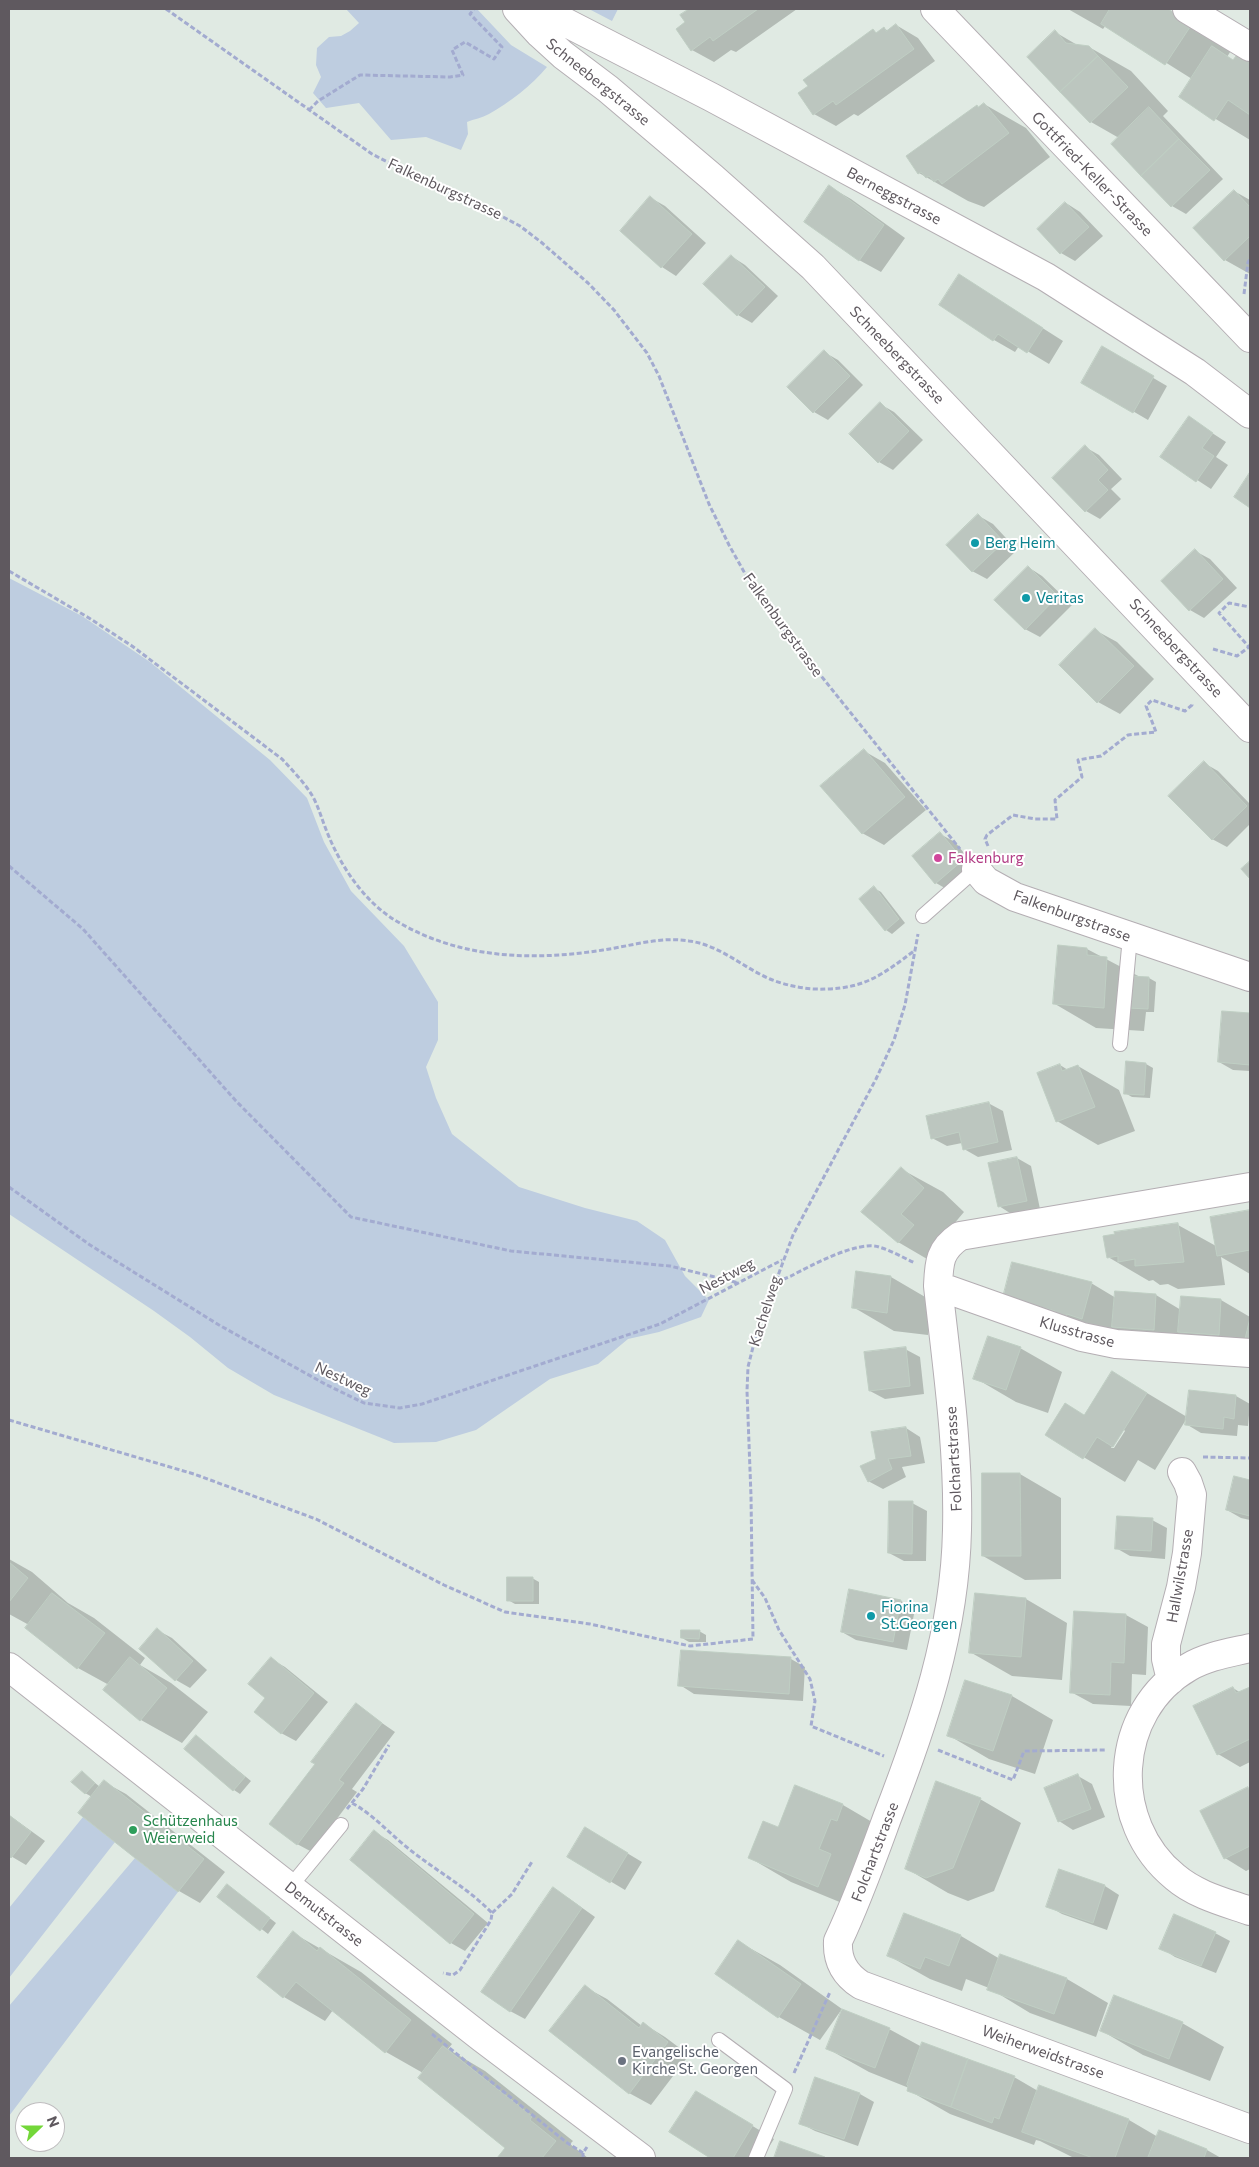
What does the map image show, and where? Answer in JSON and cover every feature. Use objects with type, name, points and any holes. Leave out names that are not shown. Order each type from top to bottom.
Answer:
[{"type":"street","name":"Gottfried-Keller-Strasse","points":[[935,9],[1250,338]]},
{"type":"street","points":[[1187,9],[1250,47]]},
{"type":"street","name":"Berneggstrasse","points":[[520,11],[537,11],[557,18],[711,97],[1046,277],[1195,372],[1250,414]]},
{"type":"street","name":"Schneebergstrasse","points":[[520,11],[563,55],[608,89],[706,171],[813,267],[1250,728]]},
{"type":"street","name":"Falkenburgstrasse","points":[[976,869],[986,881],[1015,897],[1250,977]]},
{"type":"street","name":"Folchartstrasse","points":[[842,1966],[839,1958],[838,1941],[853,1908],[921,1730],[933,1691],[950,1612],[957,1532],[955,1444],[931,1276],[944,1250],[960,1236],[1250,1187]]},
{"type":"street","name":"Klusstrasse","points":[[931,1276],[1082,1337],[1116,1344],[1250,1353]]},
{"type":"street","name":"Hallwilstrasse","points":[[1171,1680],[1166,1659],[1166,1644],[1184,1570],[1192,1496],[1182,1472]]},
{"type":"street","points":[[1250,1648],[1208,1658],[1188,1668],[1171,1680],[1156,1695],[1134,1732],[1126,1774],[1127,1794],[1132,1813],[1148,1849],[1161,1864],[1191,1889],[1250,1911]]},
{"type":"street","name":"Demutstrasse","points":[[9,1667],[482,2038],[641,2158]]},
{"type":"street","name":"Weiherweidstrasse","points":[[842,1966],[853,1980],[861,1985],[1250,2129]]},
{"type":"lane","points":[[923,916],[976,869]]},
{"type":"lane","points":[[1120,1044],[1130,937]]},
{"type":"lane","points":[[290,1887],[341,1825]]},
{"type":"lane","points":[[719,2040],[786,2089],[756,2158]]},
{"type":"path","name":"Falkenburgstrasse","points":[[166,9],[372,154],[398,169],[478,202],[520,226],[567,264],[614,310],[647,353],[659,376],[709,504],[748,579],[773,616],[976,869]]},
{"type":"path","points":[[309,110],[318,101],[360,75],[450,77],[463,75],[452,50],[465,42],[494,59],[502,47],[470,14],[474,9]]},
{"type":"path","points":[[1245,282],[1250,258]]},
{"type":"path","name":"Kachelweg","points":[[9,571],[89,618],[132,646],[282,759],[302,781],[313,797],[326,832],[355,883],[383,912],[425,936],[447,945],[487,954],[535,956],[589,952],[670,939],[687,940],[715,948],[770,979],[805,988],[824,989],[843,988],[872,980],[915,951],[905,1006],[891,1046],[854,1122],[793,1235],[782,1260],[756,1335],[748,1367],[747,1391],[752,1496],[753,1639],[690,1646],[590,1624],[505,1612],[444,1585],[316,1519],[194,1474],[9,1420]]},
{"type":"path","points":[[1219,652],[1237,656],[1249,647],[1219,613],[1229,603],[1250,607]]},
{"type":"path","points":[[987,844],[985,838],[987,835],[1013,815],[1035,819],[1057,818],[1056,800],[1082,777],[1078,760],[1101,756],[1128,735],[1156,732],[1146,706],[1152,700],[1185,710],[1192,705],[1189,701]]},
{"type":"path","points":[[9,866],[83,929],[236,1101],[351,1217],[511,1251],[670,1266],[739,1283]]},
{"type":"path","name":"Nestweg","points":[[9,1187],[90,1245],[220,1325],[325,1384],[364,1403],[400,1408],[422,1404],[660,1324],[782,1260]]},
{"type":"path","points":[[776,1277],[784,1278],[791,1276],[834,1255],[865,1246],[879,1247],[931,1276]]},
{"type":"path","points":[[1182,1472],[1204,1456],[1250,1458]]},
{"type":"path","points":[[752,1580],[765,1598],[779,1630],[810,1680],[815,1701],[811,1726],[872,1751]]},
{"type":"path","points":[[341,1825],[341,1817],[389,1745]]},
{"type":"path","points":[[936,1749],[1013,1780],[1024,1751],[1094,1750]]},
{"type":"path","points":[[352,1803],[375,1818],[403,1844],[477,1898],[492,1913]]},
{"type":"path","points":[[453,1975],[460,1970],[480,1940],[491,1920],[492,1913],[512,1894],[533,1860]]},
{"type":"path","points":[[786,2089],[830,1992]]},
{"type":"path","points":[[566,2142],[583,2153]]},
{"type":"shaded area","points":[[346,9],[477,9],[511,45],[547,67],[527,87],[504,105],[486,115],[467,122],[468,134],[461,150],[426,137],[391,140],[359,103],[326,108],[313,93],[321,77],[316,65],[317,48],[329,37],[341,36],[359,23]]},
{"type":"shaded area","points":[[589,9],[618,9],[612,21]]},
{"type":"shaded area","points":[[9,578],[82,616],[150,662],[270,760],[307,798],[324,842],[351,891],[404,946],[438,1002],[438,1040],[426,1067],[436,1098],[452,1134],[519,1187],[585,1208],[637,1221],[665,1240],[685,1276],[709,1300],[701,1317],[659,1332],[628,1339],[598,1364],[550,1379],[476,1430],[436,1442],[394,1443],[274,1395],[228,1368],[154,1311],[9,1214]]},
{"type":"shaded area","points":[[83,1817],[115,1842],[9,1978],[9,1908]]},
{"type":"shaded area","points":[[135,1858],[178,1892],[20,2102],[15,2102],[15,2108],[9,2116],[9,2006]]},
{"type":"building","points":[[689,9],[758,9],[713,41],[710,37],[691,51],[676,29],[685,22],[680,15]]},
{"type":"building","points":[[1110,9],[1168,9],[1192,24],[1165,65],[1101,24]]},
{"type":"building","points":[[896,24],[914,49],[836,105],[833,101],[813,115],[798,93],[808,86],[803,80],[873,29],[876,33],[884,27],[886,31]]},
{"type":"building","points":[[1055,30],[1066,43],[1089,46],[1098,56],[1060,92],[1027,57]]},
{"type":"building","points":[[1212,46],[1233,60],[1239,52],[1250,59],[1250,115],[1228,100],[1214,121],[1179,97]]},
{"type":"building","points":[[1098,56],[1128,87],[1090,123],[1060,92]]},
{"type":"building","points":[[984,103],[1009,133],[942,184],[938,179],[934,182],[929,176],[926,178],[921,172],[918,174],[906,156],[977,105],[978,107]]},
{"type":"building","points":[[1149,107],[1179,139],[1141,176],[1111,144]]},
{"type":"building","points":[[1179,139],[1210,170],[1171,207],[1141,176]]},
{"type":"building","points":[[829,185],[884,225],[859,261],[804,222]]},
{"type":"building","points":[[1234,190],[1250,207],[1250,236],[1224,261],[1193,228]]},
{"type":"building","points":[[650,196],[692,234],[661,268],[620,231]]},
{"type":"building","points":[[1065,202],[1089,227],[1060,254],[1037,229]]},
{"type":"building","points":[[731,255],[765,287],[737,316],[703,284]]},
{"type":"building","points":[[959,274],[1043,328],[1027,353],[998,334],[993,341],[939,305]]},
{"type":"building","points":[[1102,346],[1154,376],[1133,413],[1081,383]]},
{"type":"building","points":[[824,350],[850,376],[813,413],[787,387]]},
{"type":"building","points":[[880,402],[909,431],[878,463],[849,434]]},
{"type":"building","points":[[1189,416],[1213,433],[1202,448],[1214,456],[1196,482],[1160,457]]},
{"type":"building","points":[[1085,445],[1108,470],[1098,480],[1108,490],[1085,512],[1052,478]]},
{"type":"building","points":[[1250,472],[1250,508],[1234,497]]},
{"type":"building","name":"Berg Heim","points":[[978,514],[1004,542],[972,572],[946,545]]},
{"type":"building","points":[[1195,549],[1223,579],[1189,611],[1161,581]]},
{"type":"building","name":"Veritas","points":[[1028,566],[1058,596],[1025,630],[994,600]]},
{"type":"building","points":[[1095,628],[1134,666],[1097,703],[1059,665]]},
{"type":"building","points":[[864,749],[905,797],[862,834],[820,786]]},
{"type":"building","points":[[1204,761],[1247,806],[1212,840],[1168,796]]},
{"type":"building","name":"Falkenburg","points":[[940,832],[963,860],[935,884],[912,856]]},
{"type":"building","points":[[1250,861],[1250,879],[1241,869]]},
{"type":"building","points":[[874,886],[899,919],[885,931],[859,899]]},
{"type":"building","points":[[1058,945],[1087,948],[1087,955],[1107,957],[1104,1008],[1053,1004]]},
{"type":"building","points":[[1130,976],[1149,977],[1148,1009],[1129,1008]]},
{"type":"building","points":[[1222,1011],[1250,1013],[1250,1065],[1218,1062]]},
{"type":"building","points":[[1126,1061],[1146,1063],[1144,1095],[1124,1094]]},
{"type":"building","points":[[1060,1064],[1062,1071],[1078,1065],[1095,1107],[1056,1122],[1037,1073]]},
{"type":"building","points":[[989,1102],[998,1142],[963,1150],[959,1132],[931,1139],[926,1116]]},
{"type":"building","points":[[1017,1157],[1027,1201],[998,1207],[988,1163]]},
{"type":"building","points":[[901,1167],[924,1188],[901,1214],[914,1225],[898,1243],[861,1212]]},
{"type":"building","points":[[1250,1210],[1250,1250],[1217,1256],[1210,1217]]},
{"type":"building","points":[[1178,1223],[1184,1262],[1135,1266],[1135,1259],[1118,1262],[1118,1256],[1107,1258],[1103,1236],[1115,1234],[1114,1232]]},
{"type":"building","points":[[1012,1262],[1092,1282],[1082,1319],[1067,1314],[1066,1319],[1054,1316],[1055,1311],[1003,1297]]},
{"type":"building","points":[[856,1271],[891,1276],[887,1313],[852,1308]]},
{"type":"building","points":[[1115,1291],[1156,1294],[1154,1330],[1112,1327]]},
{"type":"building","points":[[1181,1296],[1221,1299],[1219,1335],[1178,1332]]},
{"type":"building","points":[[1250,1318],[1250,1342],[1245,1341]]},
{"type":"building","points":[[988,1336],[1021,1347],[1006,1390],[973,1379]]},
{"type":"building","points":[[906,1347],[910,1386],[869,1391],[864,1352]]},
{"type":"building","points":[[1112,1371],[1147,1393],[1113,1447],[1097,1437],[1083,1459],[1045,1435],[1065,1403],[1084,1415]]},
{"type":"building","points":[[1189,1390],[1236,1395],[1234,1419],[1224,1417],[1223,1429],[1185,1425]]},
{"type":"building","points":[[906,1427],[911,1456],[888,1459],[892,1469],[868,1482],[860,1466],[876,1459],[871,1432]]},
{"type":"building","points":[[982,1473],[1020,1473],[1021,1556],[982,1556]]},
{"type":"building","points":[[1234,1476],[1250,1480],[1250,1516],[1226,1510]]},
{"type":"building","points":[[889,1501],[913,1501],[912,1554],[888,1553]]},
{"type":"building","points":[[1117,1516],[1153,1518],[1151,1551],[1115,1549]]},
{"type":"building","points":[[9,1562],[28,1578],[9,1602]]},
{"type":"building","points":[[507,1577],[533,1577],[533,1601],[507,1601]]},
{"type":"building","name":"Fiorina St.Georgen","points":[[849,1589],[901,1600],[893,1642],[841,1632]]},
{"type":"building","points":[[52,1593],[105,1633],[77,1669],[25,1628]]},
{"type":"building","points":[[975,1593],[1026,1598],[1021,1657],[969,1653]]},
{"type":"building","points":[[1074,1611],[1126,1614],[1124,1663],[1111,1662],[1110,1695],[1070,1693]]},
{"type":"building","points":[[157,1628],[193,1661],[175,1681],[139,1649]]},
{"type":"building","points":[[681,1630],[700,1630],[699,1639],[681,1638]]},
{"type":"building","points":[[681,1650],[791,1657],[789,1694],[678,1686]]},
{"type":"building","points":[[130,1657],[167,1688],[140,1721],[103,1690]]},
{"type":"building","points":[[271,1657],[314,1693],[281,1734],[254,1712],[265,1698],[248,1684]]},
{"type":"building","points":[[965,1680],[1012,1695],[993,1751],[947,1736]]},
{"type":"building","points":[[1233,1687],[1236,1693],[1250,1687],[1250,1739],[1217,1755],[1193,1706]]},
{"type":"building","points":[[356,1703],[382,1723],[339,1780],[344,1783],[297,1845],[269,1824],[315,1764],[311,1762]]},
{"type":"building","points":[[196,1735],[245,1777],[233,1791],[184,1749]]},
{"type":"building","points":[[82,1771],[95,1783],[85,1794],[71,1782]]},
{"type":"building","points":[[1078,1774],[1091,1809],[1058,1822],[1044,1788]]},
{"type":"building","name":"Schützenhaus Weierweid","points":[[104,1780],[204,1859],[178,1892],[78,1813]]},
{"type":"building","points":[[936,1781],[981,1798],[953,1868],[926,1878],[905,1869]]},
{"type":"building","points":[[795,1785],[843,1804],[837,1821],[831,1819],[819,1849],[831,1854],[818,1887],[748,1858],[763,1821],[778,1827]]},
{"type":"building","points":[[1248,1787],[1250,1792],[1250,1846],[1224,1859],[1200,1811]]},
{"type":"building","points":[[9,1815],[31,1832],[11,1858],[9,1856]]},
{"type":"building","points":[[585,1827],[628,1853],[610,1883],[567,1857]]},
{"type":"building","points":[[374,1830],[474,1914],[450,1944],[350,1860]]},
{"type":"building","points":[[1059,1869],[1105,1885],[1093,1923],[1046,1907]]},
{"type":"building","points":[[227,1884],[270,1918],[260,1931],[217,1897]]},
{"type":"building","points":[[553,1887],[582,1908],[510,2012],[481,1992]]},
{"type":"building","points":[[904,1913],[961,1935],[949,1966],[925,1957],[920,1969],[887,1956]]},
{"type":"building","points":[[1174,1914],[1216,1932],[1201,1966],[1159,1949]]},
{"type":"building","points":[[293,1931],[317,1951],[320,1947],[411,2020],[385,2053],[296,1982],[283,1998],[257,1977]]},
{"type":"building","points":[[738,1940],[801,1984],[778,2018],[715,1974]]},
{"type":"building","points":[[1000,1954],[1067,1978],[1054,2014],[987,1990]]},
{"type":"building","points":[[585,1985],[639,2028],[643,2022],[668,2042],[629,2094],[549,2031]]},
{"type":"building","points":[[1114,1995],[1183,2022],[1169,2059],[1100,2031]]},
{"type":"building","points":[[842,2009],[890,2028],[875,2068],[826,2049]]},
{"type":"building","points":[[922,2042],[968,2059],[951,2107],[907,2091],[907,2085]]},
{"type":"building","points":[[443,2046],[532,2116],[530,2120],[556,2141],[542,2158],[497,2158],[505,2148],[418,2078]]},
{"type":"building","points":[[968,2059],[1015,2076],[999,2119],[994,2117],[992,2123],[951,2107]]},
{"type":"building","points":[[815,2077],[860,2093],[844,2139],[799,2124]]},
{"type":"building","points":[[1039,2085],[1129,2119],[1115,2158],[1093,2158],[1022,2132]]},
{"type":"building","points":[[696,2091],[753,2125],[733,2158],[710,2158],[669,2132]]},
{"type":"building","points":[[1159,2130],[1207,2149],[1204,2158],[1148,2158]]},
{"type":"building","points":[[780,2141],[825,2157],[774,2158]]},
{"type":"place","name":"Berg Heim","points":[[975,543]]},
{"type":"place","name":"Veritas","points":[[1026,598]]},
{"type":"place","name":"Falkenburg","points":[[938,858]]},
{"type":"place","name":"Fiorina St.Georgen","points":[[871,1616]]},
{"type":"place","name":"Schützenhaus Weierweid","points":[[133,1830]]},
{"type":"place","name":"Evangelische Kirche St. Georgen","points":[[622,2061]]}]
